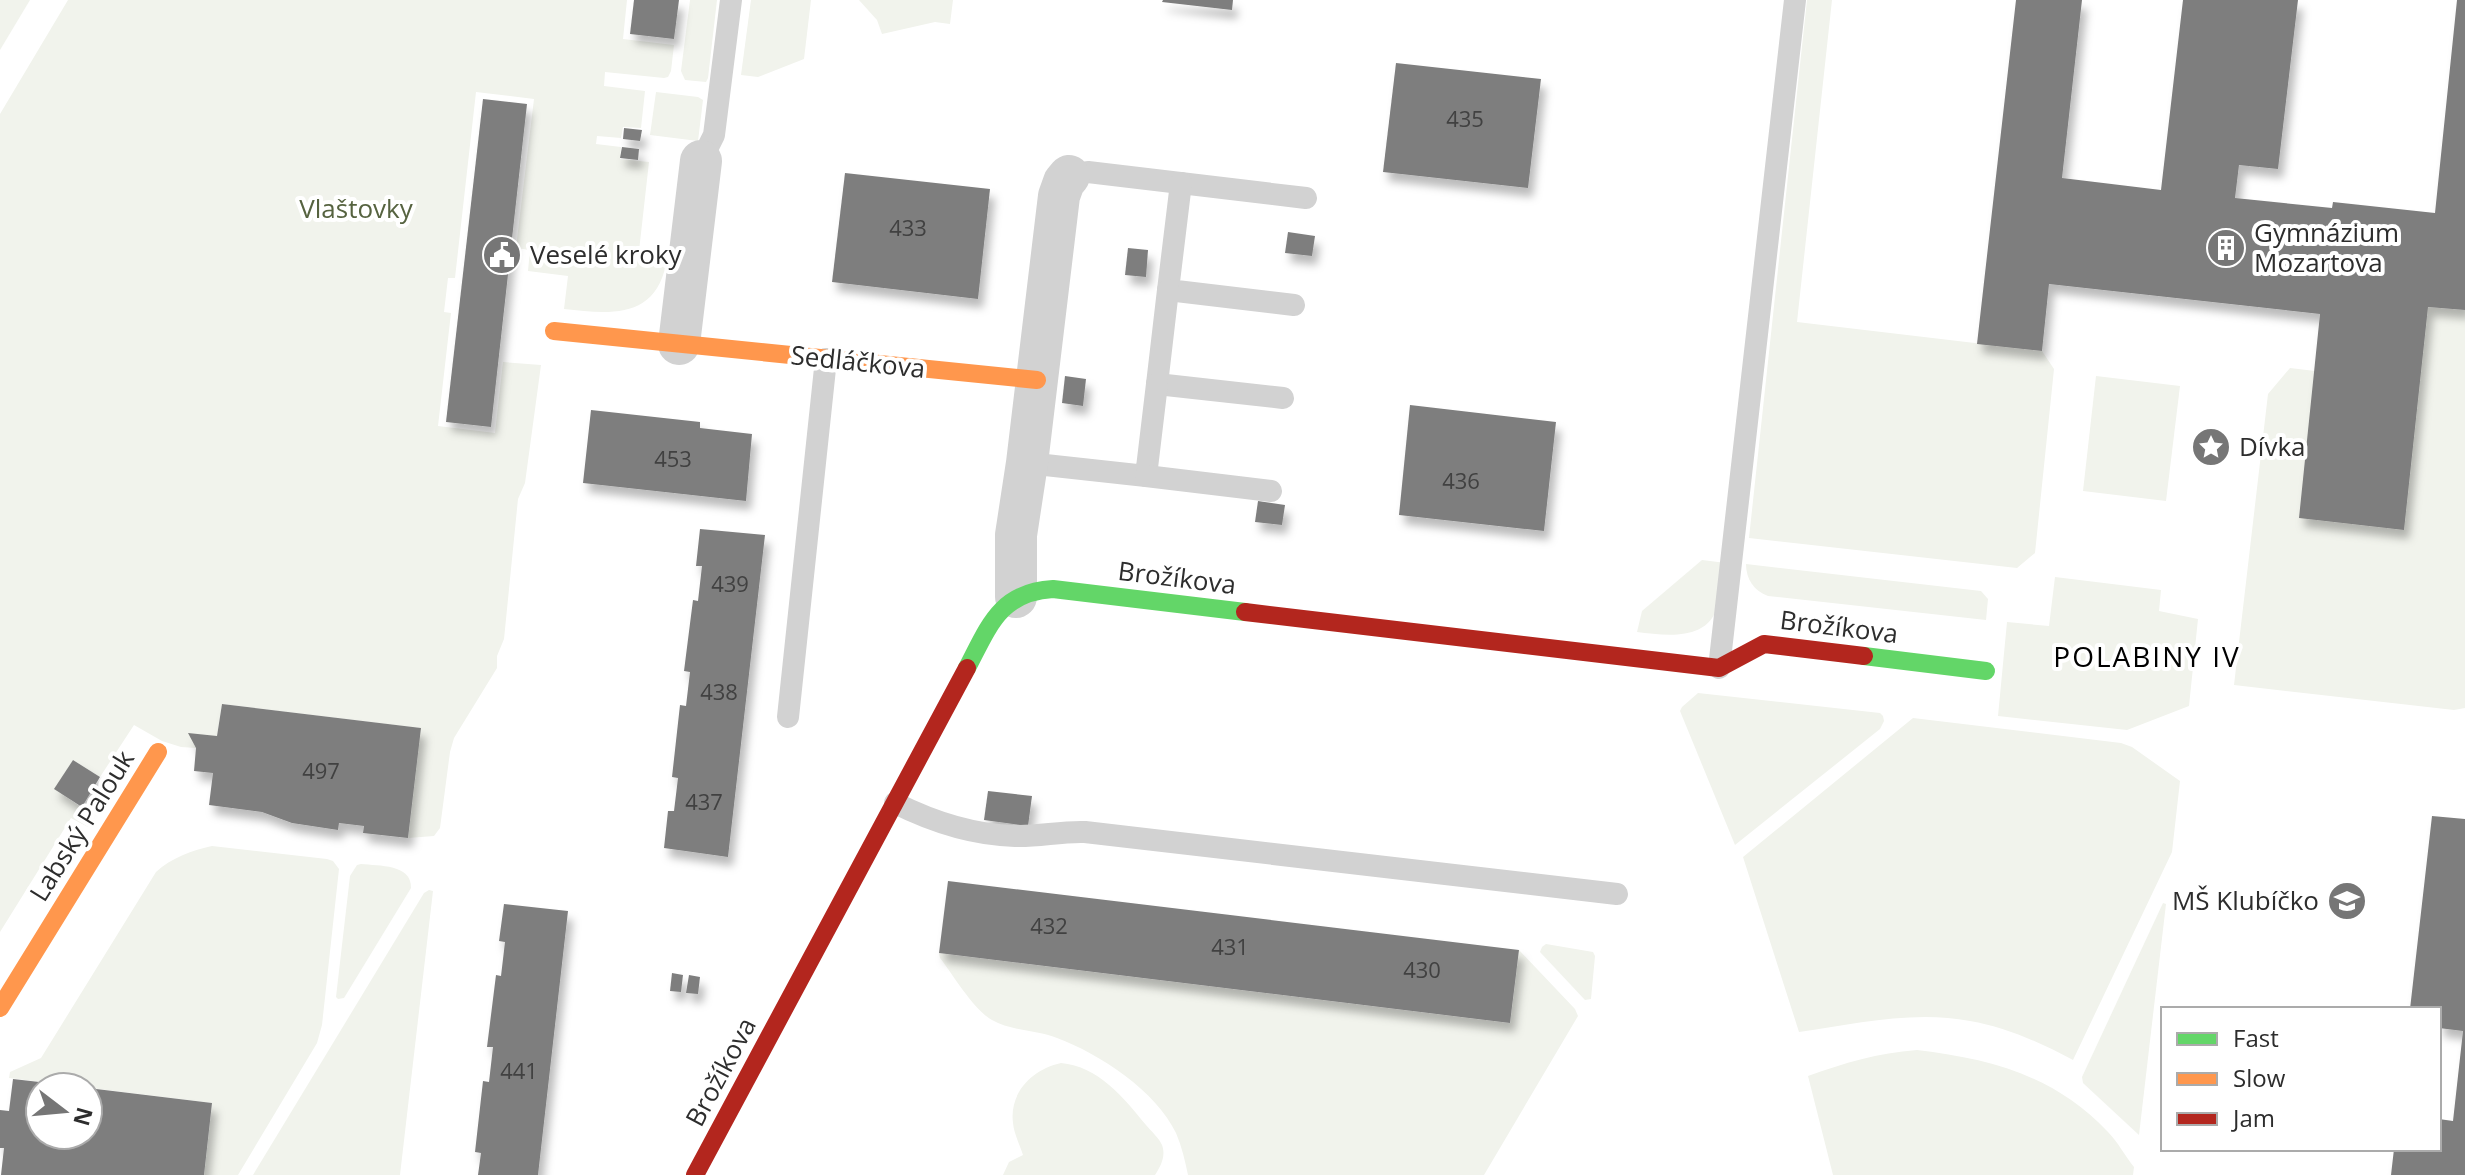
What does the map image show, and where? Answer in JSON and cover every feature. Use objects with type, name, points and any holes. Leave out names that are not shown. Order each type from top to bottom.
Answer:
[{"type":"street","points":[[679,344],[701,161]]},
{"type":"street","points":[[1016,577],[1016,535],[1059,196],[1069,176]]},
{"type":"street","name":"Sedláčkova","points":[[554,331],[1037,380]]},
{"type":"street","name":"Brožíkova","points":[[695,1175],[991,623],[1003,607],[1016,577],[1034,590],[1053,589],[1719,668],[1764,644],[1986,671]]},
{"type":"street","name":"Labský Palouk","points":[[0,1008],[158,752]]},
{"type":"lane","points":[[701,161],[714,135],[731,0]]},
{"type":"lane","points":[[1719,668],[1795,0]]},
{"type":"lane","points":[[1069,176],[1088,172],[1306,198]]},
{"type":"lane","points":[[1146,476],[1181,183]]},
{"type":"lane","points":[[1168,290],[1294,305]]},
{"type":"lane","points":[[788,717],[826,359]]},
{"type":"lane","points":[[1157,384],[1283,398]]},
{"type":"lane","points":[[1027,463],[1271,491]]},
{"type":"lane","points":[[895,803],[948,825],[1013,836],[1085,832],[1617,894]]},
{"type":"green space","points":[[0,0],[30,0],[0,50]]},
{"type":"green space","name":"Vlaštovky","points":[[68,0],[627,0],[623,39],[674,45],[671,71],[664,78],[605,72],[604,86],[645,91],[641,128],[623,127],[621,138],[597,136],[596,144],[621,147],[620,159],[649,162],[638,260],[666,264],[652,295],[640,304],[613,312],[564,309],[568,276],[528,271],[530,250],[516,248],[534,99],[476,92],[455,278],[448,278],[444,312],[451,313],[438,426],[495,433],[503,362],[541,365],[525,483],[518,499],[504,639],[497,656],[497,668],[454,738],[440,828],[434,836],[408,838],[420,728],[222,704],[217,736],[196,748],[162,741],[134,725],[100,777],[73,760],[55,789],[94,816],[88,827],[71,818],[0,932],[0,114]]},
{"type":"green space","points":[[690,0],[717,0],[706,82],[685,80],[681,71]]},
{"type":"green space","points":[[751,0],[811,0],[804,59],[758,77],[741,75]]},
{"type":"green space","points":[[859,0],[953,0],[950,24],[935,22],[882,34],[877,20]]},
{"type":"green space","points":[[1807,0],[1832,0],[1797,322],[2042,351],[2054,369],[2035,553],[2017,568],[1749,538]]},
{"type":"green space","points":[[656,92],[703,100],[698,141],[650,135]]},
{"type":"green space","points":[[2428,307],[2465,310],[2465,708],[2454,710],[2234,685],[2268,394],[2290,368],[2315,371]]},
{"type":"green space","points":[[2096,376],[2180,386],[2166,501],[2083,491]]},
{"type":"green space","points":[[1702,560],[1726,563],[1719,603],[1712,619],[1704,627],[1683,634],[1637,632],[1642,611]]},
{"type":"green space","points":[[1746,564],[1981,591],[1988,599],[1986,620],[1768,596],[1752,584]]},
{"type":"green space","points":[[2055,577],[2161,590],[2159,611],[2198,619],[2189,706],[2127,730],[1998,716],[2007,622],[2049,626]]},
{"type":"green space","points":[[1698,693],[1880,713],[1884,721],[1880,729],[1735,845],[1680,711]]},
{"type":"green space","points":[[1913,718],[2121,743],[2132,747],[2180,781],[2172,852],[2073,1060],[2010,1031],[1949,1018],[1884,1019],[1799,1032],[1743,857]]},
{"type":"green space","points":[[212,846],[327,859],[339,869],[322,1025],[317,1043],[238,1175],[204,1175],[212,1103],[104,1090],[104,1071],[24,1071],[24,1080],[9,1078],[10,1072],[41,1058],[156,872],[182,855]]},
{"type":"green space","points":[[361,864],[400,870],[410,880],[411,888],[344,998],[338,999],[350,876]]},
{"type":"green space","points":[[433,891],[400,1175],[253,1175],[424,893]]},
{"type":"green space","points":[[2163,903],[2166,904],[2139,1135],[2083,1083],[2082,1077]]},
{"type":"green space","points":[[1546,944],[1593,952],[1591,999],[1585,1000],[1540,952]]},
{"type":"green space","points":[[1519,950],[1575,1009],[1578,1016],[1484,1175],[1188,1175],[1176,1133],[1141,1089],[1108,1064],[1074,1045],[992,1020],[971,1000],[939,953],[1510,1023]]},
{"type":"green space","points":[[1917,1050],[1996,1065],[2044,1084],[2088,1113],[2108,1132],[2134,1167],[2133,1175],[1833,1175],[1808,1076],[1861,1059]]},
{"type":"green space","points":[[1061,1063],[1087,1070],[1109,1085],[1157,1137],[1163,1153],[1155,1175],[1003,1175],[1009,1162],[1023,1155],[1013,1123],[1019,1092],[1032,1076]]},
{"type":"building","points":[[634,0],[679,0],[674,39],[630,34]]},
{"type":"building","points":[[1163,0],[1233,0],[1232,10]]},
{"type":"building","name":"Gymnázium Mozartova","points":[[2016,0],[2082,0],[2062,178],[2161,190],[2183,0],[2298,0],[2278,169],[2239,165],[2235,198],[2332,208],[2333,202],[2435,213],[2457,0],[2465,0],[2465,310],[2428,307],[2404,530],[2299,518],[2320,314],[2049,284],[2042,351],[1977,344]]},
{"type":"building","points":[[1396,63],[1541,79],[1528,188],[1383,172]]},
{"type":"building","points":[[483,99],[527,104],[491,427],[446,422]]},
{"type":"building","points":[[624,128],[642,130],[640,141],[623,139]]},
{"type":"building","points":[[622,147],[639,149],[638,160],[620,158]]},
{"type":"building","points":[[845,173],[990,189],[978,299],[832,282]]},
{"type":"building","points":[[1288,232],[1315,236],[1312,256],[1285,253]]},
{"type":"building","points":[[1128,248],[1148,250],[1146,277],[1125,275]]},
{"type":"building","points":[[1065,376],[1086,379],[1083,406],[1062,403]]},
{"type":"building","points":[[1410,405],[1556,422],[1544,531],[1399,515]]},
{"type":"building","points":[[591,410],[700,422],[700,428],[752,434],[746,501],[583,483]]},
{"type":"building","points":[[1258,501],[1285,505],[1282,525],[1255,522]]},
{"type":"building","points":[[700,529],[765,535],[728,857],[664,848],[668,811],[674,811],[678,778],[672,777],[680,705],[686,706],[690,672],[684,671],[693,600],[698,601],[702,566],[696,566]]},
{"type":"building","points":[[222,704],[421,728],[408,838],[363,833],[364,826],[339,823],[338,830],[292,823],[262,812],[209,805],[213,773],[194,771],[196,748],[188,733],[217,736]]},
{"type":"building","points":[[73,760],[100,777],[82,807],[54,789]]},
{"type":"building","points":[[988,791],[1032,796],[1028,826],[984,820]]},
{"type":"building","points":[[2432,816],[2465,819],[2465,1175],[2391,1175],[2394,1151],[2441,1151],[2441,1119],[2453,1121],[2463,1031],[2441,1028],[2441,1007],[2410,1007]]},
{"type":"building","points":[[948,881],[1519,950],[1510,1023],[939,953]]},
{"type":"building","points":[[504,904],[568,911],[538,1175],[478,1175],[481,1153],[475,1152],[483,1081],[489,1082],[493,1047],[487,1047],[496,975],[501,976],[505,942],[499,941]]},
{"type":"building","points":[[672,973],[683,975],[681,992],[670,991]]},
{"type":"building","points":[[689,975],[700,977],[698,994],[686,993]]},
{"type":"building","points":[[13,1079],[24,1080],[24,1151],[104,1151],[104,1090],[212,1103],[204,1175],[1,1175],[4,1148],[0,1148],[0,1110],[9,1111]]},
{"type":"traffic: fast","points":[[967,668],[998,614],[1008,604],[1035,592],[1053,589],[1245,612]]},
{"type":"traffic: fast","points":[[1864,656],[1986,671]]},
{"type":"traffic: slow","points":[[554,331],[1037,380]]},
{"type":"traffic: slow","points":[[0,1008],[158,752]]},
{"type":"traffic: jam","points":[[1245,612],[1719,668],[1764,644],[1864,656]]},
{"type":"traffic: jam","points":[[695,1175],[967,668]]},
{"type":"place","name":"Gymnázium Mozartova","points":[[2226,248]]},
{"type":"place","name":"Veselé kroky","points":[[502,255]]},
{"type":"place","name":"Dívka","points":[[2211,447]]},
{"type":"place","name":"MŠ Klubíčko","points":[[2347,901]]},
{"type":"district","name":"POLABINY IV","points":[[2147,657]]}]
